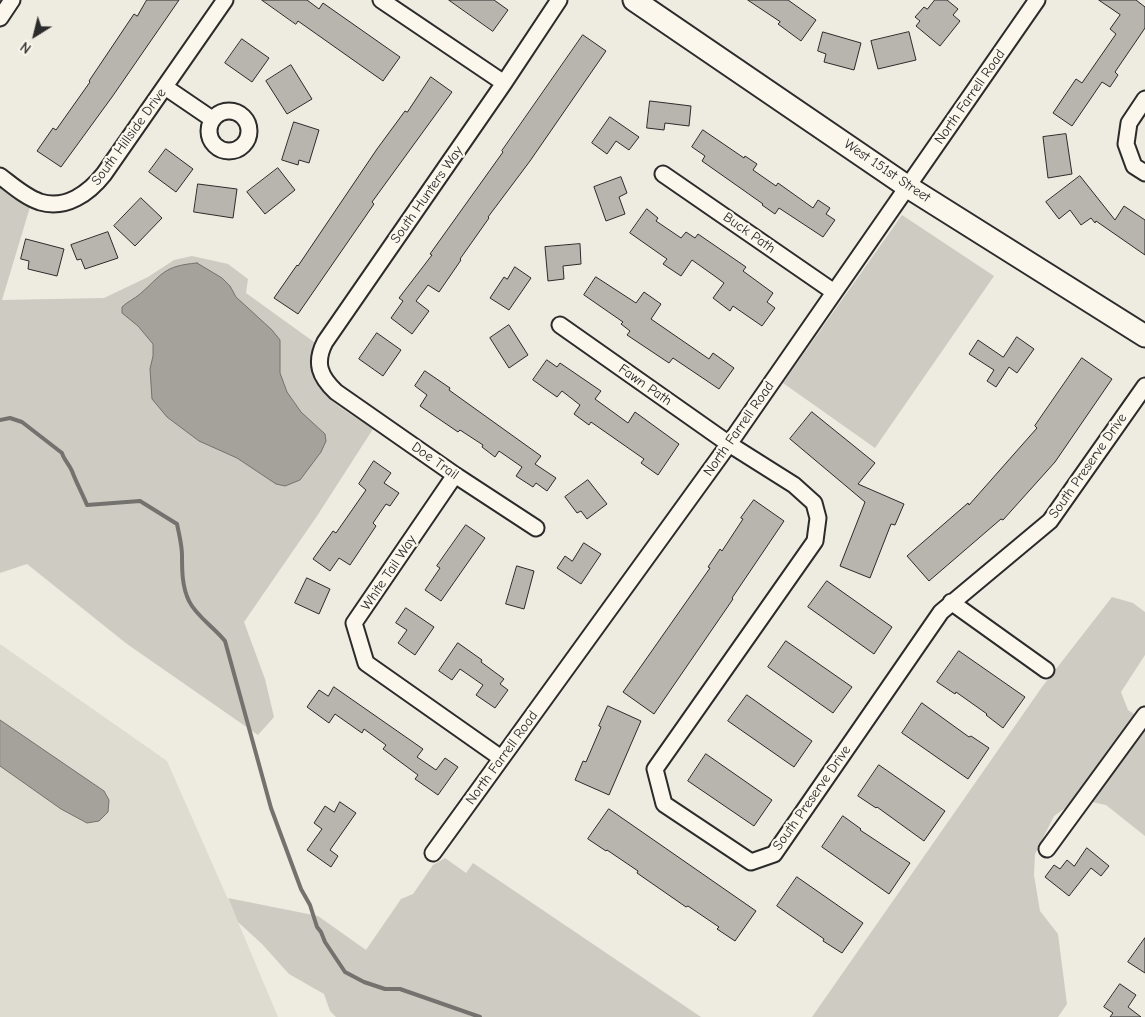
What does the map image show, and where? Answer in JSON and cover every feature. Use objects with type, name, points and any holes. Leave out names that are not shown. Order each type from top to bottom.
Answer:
[{"type":"street","points":[[0,18],[12,0]]},
{"type":"street","name":"South Hillside Drive","points":[[0,176],[28,196],[40,202],[56,204],[78,198],[87,192],[104,174],[226,0]]},
{"type":"street","points":[[381,0],[504,83]]},
{"type":"street","name":"South Hunters Way","points":[[336,392],[326,383],[322,375],[320,366],[321,350],[559,0]]},
{"type":"street","name":"West 151st Street","points":[[634,0],[908,187],[1145,336]]},
{"type":"street","name":"North Farrell Road","points":[[433,853],[729,444],[1037,0]]},
{"type":"street","points":[[165,87],[212,119]]},
{"type":"street","points":[[1145,99],[1129,123],[1126,144],[1134,166],[1145,173]]},
{"type":"street","name":"Buck Path","points":[[663,174],[834,292]]},
{"type":"street","name":"Fawn Path","points":[[560,326],[729,444]]},
{"type":"street","name":"South Preserve Drive","points":[[729,444],[794,485],[814,503],[818,518],[815,541],[655,769],[664,804],[751,862],[774,854],[941,612],[1050,521],[1145,386]]},
{"type":"street","name":"Doe Trail","points":[[336,392],[455,475],[536,528]]},
{"type":"street","name":"White Tail Way","points":[[455,475],[354,623],[366,664],[501,758]]},
{"type":"street","points":[[951,602],[1046,670]]},
{"type":"street","points":[[1047,849],[1144,716]]},
{"type":"shaded area","points":[[0,188],[30,207],[2,300],[104,298],[148,277],[174,260],[192,256],[228,264],[248,279],[246,293],[314,342],[311,359],[313,373],[318,385],[336,404],[373,429],[317,516],[244,622],[265,679],[274,717],[258,735],[127,644],[27,564],[0,573]]},
{"type":"shaded area","points":[[902,215],[994,276],[875,448],[783,383]]},
{"type":"shaded area","points":[[197,263],[222,278],[230,286],[236,297],[272,330],[280,340],[280,373],[287,392],[301,412],[325,434],[326,441],[321,452],[300,480],[285,486],[276,484],[237,458],[199,441],[167,417],[152,399],[150,369],[153,344],[138,326],[122,313],[122,307],[140,294],[164,272],[177,266]]},
{"type":"shaded area","points":[[1112,597],[1133,603],[1145,612],[1145,655],[1121,692],[1128,710],[1145,721],[1145,836],[1106,805],[1078,799],[1054,816],[1035,854],[1034,875],[1040,911],[1058,934],[1067,1004],[1058,1017],[812,1017],[1042,687]]},
{"type":"shaded area","points":[[0,644],[167,761],[278,1017],[0,1017]]},
{"type":"shaded area","points":[[0,720],[104,791],[109,800],[108,812],[99,821],[87,823],[61,809],[0,766]]},
{"type":"shaded area","points":[[445,858],[466,873],[473,863],[701,1017],[336,1017],[330,1011],[324,994],[289,974],[262,944],[238,922],[228,898],[318,916],[366,950],[401,899],[413,894],[433,865]]},
{"type":"building","points":[[147,0],[179,0],[61,167],[37,151],[53,128],[56,130],[134,14],[137,16]]},
{"type":"building","points":[[262,0],[307,0],[319,9],[323,3],[400,57],[383,81],[298,21],[296,24]]},
{"type":"building","points":[[449,0],[494,0],[508,10],[493,31]]},
{"type":"building","points":[[748,0],[788,0],[816,20],[801,41],[778,24],[780,22]]},
{"type":"building","points":[[935,0],[947,0],[958,9],[953,15],[960,21],[940,46],[916,26],[920,21],[915,17],[924,7],[927,9]]},
{"type":"building","points":[[1099,0],[1136,0],[1145,7],[1145,28],[1115,72],[1118,75],[1110,87],[1102,82],[1072,126],[1053,113],[1076,79],[1082,83],[1116,34],[1110,29],[1120,15]]},
{"type":"building","points":[[823,32],[861,43],[854,70],[824,62],[826,54],[818,51]]},
{"type":"building","points":[[909,32],[916,60],[878,69],[871,41]]},
{"type":"building","points":[[583,35],[606,51],[530,161],[488,217],[439,292],[428,285],[416,301],[429,311],[412,334],[391,318],[403,301],[399,298],[432,255],[430,254]]},
{"type":"building","points":[[242,39],[269,58],[252,82],[225,63]]},
{"type":"building","points":[[291,65],[312,99],[287,114],[266,81]]},
{"type":"building","points":[[431,77],[452,92],[372,202],[374,204],[298,314],[274,298],[298,266],[377,149],[405,111],[407,112]]},
{"type":"building","points":[[650,101],[691,106],[689,126],[665,123],[664,130],[647,128]]},
{"type":"building","points":[[610,117],[639,137],[629,150],[616,141],[607,154],[592,143]]},
{"type":"building","points":[[294,122],[319,130],[309,163],[299,160],[298,165],[282,160]]},
{"type":"building","points":[[703,130],[744,158],[745,156],[757,164],[753,170],[776,186],[778,183],[813,208],[818,200],[830,208],[826,214],[835,220],[823,237],[779,208],[775,214],[702,161],[705,156],[692,147]]},
{"type":"building","points":[[1066,134],[1072,174],[1048,178],[1043,137]]},
{"type":"building","points":[[166,149],[193,169],[176,192],[149,172]]},
{"type":"building","points":[[278,168],[295,190],[265,214],[247,192]]},
{"type":"building","points":[[1080,176],[1115,220],[1124,206],[1145,220],[1145,255],[1096,221],[1095,223],[1091,218],[1081,225],[1070,210],[1059,219],[1046,202]]},
{"type":"building","points":[[621,177],[627,193],[619,197],[625,214],[606,221],[594,187]]},
{"type":"building","points":[[198,184],[237,189],[233,218],[194,212]]},
{"type":"building","points":[[141,198],[162,218],[135,246],[114,226]]},
{"type":"building","points":[[647,209],[658,218],[656,221],[681,238],[686,232],[695,238],[698,234],[746,267],[743,271],[773,293],[767,302],[775,308],[762,326],[733,306],[730,311],[713,298],[724,283],[692,260],[681,276],[663,264],[667,259],[630,233]]},
{"type":"building","points":[[108,232],[118,258],[85,269],[81,259],[77,260],[71,245]]},
{"type":"building","points":[[26,239],[64,249],[57,276],[28,269],[29,261],[21,259]]},
{"type":"building","points":[[580,244],[581,264],[563,266],[564,279],[548,281],[545,247]]},
{"type":"building","points":[[515,267],[531,278],[509,310],[490,298],[504,277],[507,279]]},
{"type":"building","points":[[596,277],[636,303],[644,292],[661,304],[651,319],[709,359],[713,353],[734,368],[719,389],[673,358],[669,363],[627,335],[630,331],[621,324],[623,322],[584,295]]},
{"type":"building","points":[[509,325],[528,355],[509,368],[490,338]]},
{"type":"building","points":[[377,333],[401,350],[383,376],[359,359]]},
{"type":"building","points":[[1017,337],[1034,349],[1017,373],[1009,367],[996,387],[987,381],[994,370],[969,354],[978,340],[1003,357]]},
{"type":"building","points":[[1082,358],[1112,379],[1055,462],[1003,520],[1001,519],[929,581],[907,556],[968,503],[969,505],[1037,428],[1035,426]]},
{"type":"building","points":[[547,360],[557,367],[560,363],[601,391],[595,399],[628,423],[635,412],[679,444],[658,475],[641,463],[644,459],[591,422],[589,425],[574,414],[580,405],[562,391],[557,397],[533,380]]},
{"type":"building","points":[[425,371],[541,456],[535,464],[556,478],[547,491],[536,483],[533,487],[516,476],[522,467],[499,451],[495,457],[482,447],[483,445],[460,430],[458,432],[420,406],[427,395],[415,386]]},
{"type":"building","points":[[812,412],[875,463],[858,484],[904,504],[895,525],[891,524],[870,578],[840,566],[865,502],[790,439]]},
{"type":"building","points":[[374,461],[391,473],[384,483],[399,493],[390,506],[386,504],[373,523],[376,526],[350,565],[339,558],[330,571],[313,559],[333,531],[336,533],[366,490],[359,484]]},
{"type":"building","points":[[588,480],[607,504],[587,519],[581,511],[577,513],[565,497]]},
{"type":"building","points":[[754,500],[784,521],[654,714],[623,692],[710,568],[708,567],[720,549],[722,551]]},
{"type":"building","points":[[466,525],[485,538],[441,601],[425,590],[440,568],[437,566]]},
{"type":"building","points":[[584,543],[601,554],[581,584],[557,568],[565,556],[572,561]]},
{"type":"building","points":[[517,566],[534,571],[524,609],[506,604]]},
{"type":"building","points":[[307,578],[330,589],[319,614],[295,603]]},
{"type":"building","points":[[827,581],[892,627],[874,654],[808,607]]},
{"type":"building","points":[[406,608],[434,627],[415,655],[398,643],[407,630],[396,623]]},
{"type":"building","points":[[786,641],[852,687],[833,713],[768,667]]},
{"type":"building","points":[[458,643],[504,679],[500,684],[508,690],[495,708],[476,695],[483,685],[460,669],[452,680],[439,671]]},
{"type":"building","points":[[959,651],[1025,697],[1003,728],[956,692],[955,694],[937,682]]},
{"type":"building","points":[[334,687],[423,749],[417,757],[436,770],[445,758],[458,767],[438,795],[415,779],[418,775],[383,749],[386,745],[364,729],[362,733],[335,714],[329,723],[307,707],[319,690],[328,696]]},
{"type":"building","points":[[747,695],[812,741],[794,767],[728,721]]},
{"type":"building","points":[[922,703],[969,737],[971,736],[989,748],[968,779],[902,733]]},
{"type":"building","points":[[608,706],[641,721],[609,795],[575,780],[583,761],[586,762]]},
{"type":"building","points":[[706,754],[772,800],[754,826],[688,781]]},
{"type":"building","points":[[879,765],[945,811],[924,841],[877,807],[858,796]]},
{"type":"building","points":[[340,802],[356,813],[330,850],[338,856],[331,867],[307,850],[322,829],[314,823],[325,806],[334,812]]},
{"type":"building","points":[[609,809],[756,911],[735,941],[717,929],[719,927],[688,906],[686,907],[637,873],[638,871],[588,839]]},
{"type":"building","points":[[843,816],[860,830],[910,863],[889,894],[822,847]]},
{"type":"building","points":[[1087,848],[1109,866],[1101,876],[1091,868],[1069,896],[1045,877],[1054,865],[1060,869],[1067,860],[1074,866]]},
{"type":"building","points":[[797,877],[863,923],[842,953],[777,906]]},
{"type":"building","points":[[1145,938],[1145,973],[1128,962]]},
{"type":"building","points":[[1120,984],[1136,995],[1128,1007],[1141,1017],[1110,1017],[1113,1013],[1104,1007]]},
{"type":"waterway","points":[[0,420],[10,418],[22,422],[62,453],[87,505],[140,501],[177,524],[182,547],[183,578],[187,596],[196,612],[225,641],[271,808],[317,927],[345,972],[364,982],[385,989],[400,989],[480,1017]]}]
